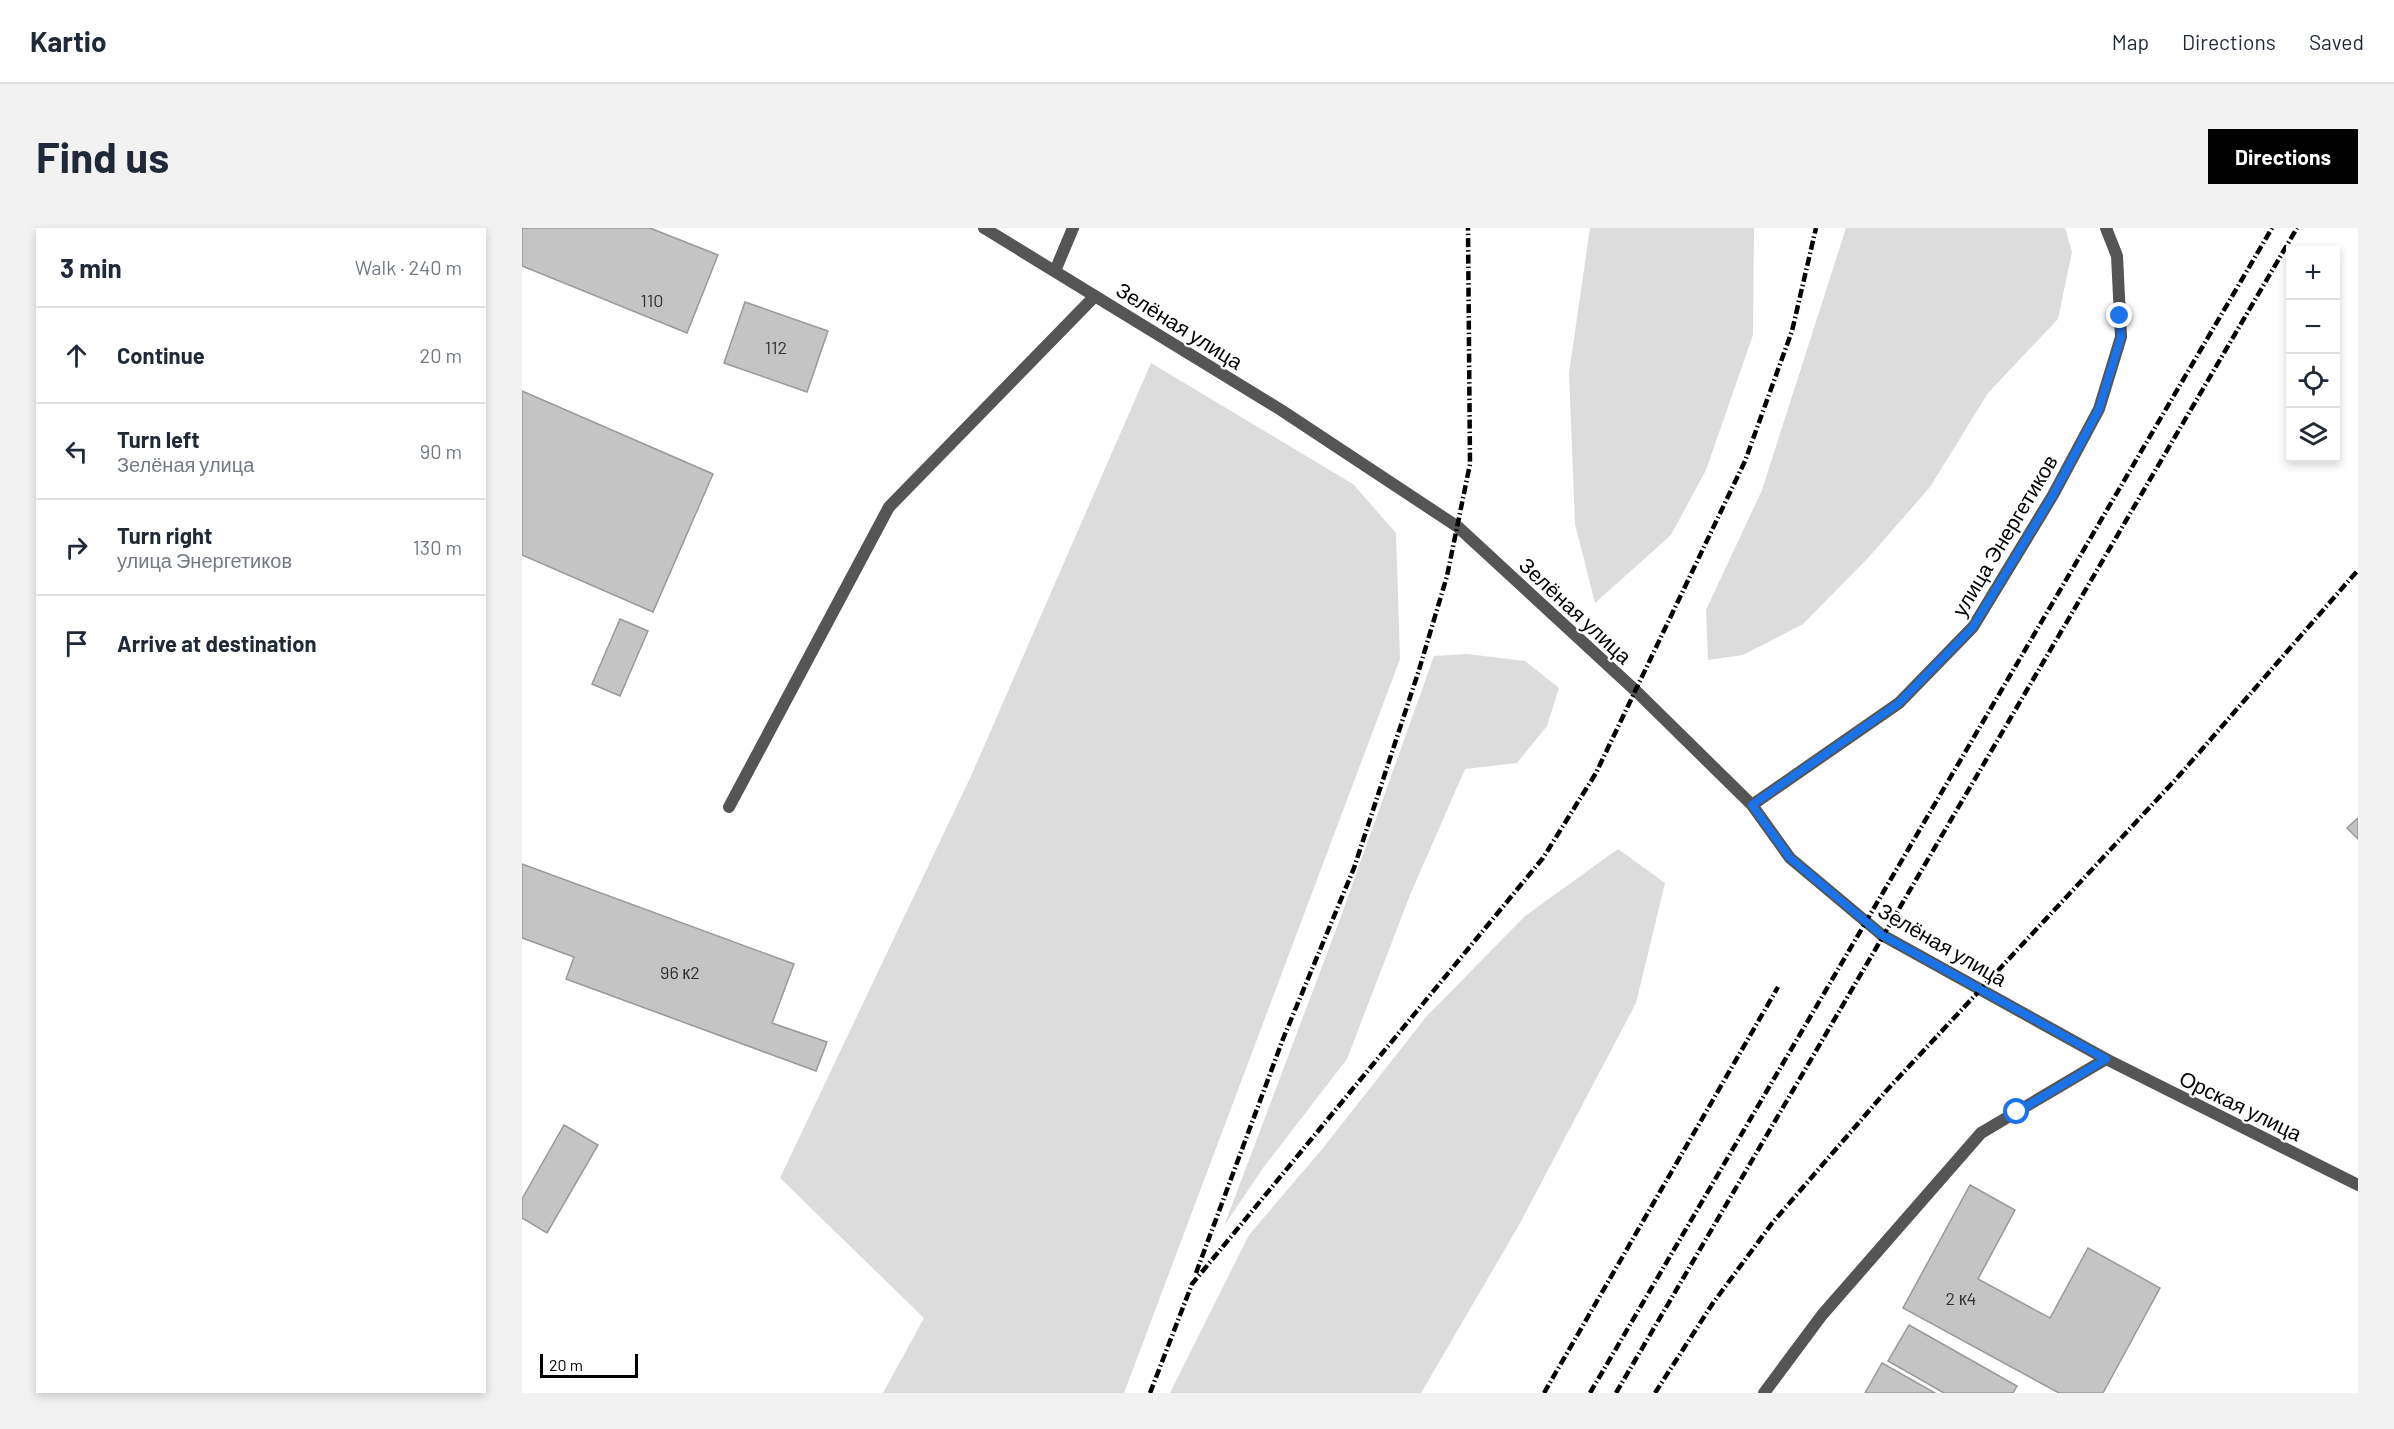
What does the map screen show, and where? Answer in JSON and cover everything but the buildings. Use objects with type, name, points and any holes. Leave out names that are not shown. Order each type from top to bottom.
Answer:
[{"type":"street","name":"Зелёная улица","points":[[984,228],[1281,410],[1458,527],[1636,691],[1752,805],[1790,858],[1882,935],[2106,1059]]},
{"type":"street","points":[[1055,271],[1073,228]]},
{"type":"street","name":"улица Энергетиков","points":[[1752,805],[1899,703],[1973,627],[2053,495],[2099,409],[2121,337],[2117,256],[2106,228]]},
{"type":"street","points":[[729,807],[889,507],[1095,296]]},
{"type":"street","points":[[1764,1393],[1822,1315],[1981,1133],[2106,1059]]},
{"type":"street","name":"Орская улица","points":[[2106,1059],[2358,1185]]},
{"type":"shaded area","points":[[1590,228],[1754,228],[1753,335],[1706,470],[1671,535],[1595,603],[1575,524],[1569,373]]},
{"type":"shaded area","points":[[1846,228],[2065,228],[2072,252],[2058,319],[1988,393],[1930,487],[1869,557],[1803,624],[1743,655],[1708,660],[1706,610],[1762,490]]},
{"type":"shaded area","points":[[1151,363],[1353,484],[1396,533],[1400,659],[1124,1393],[883,1393],[924,1318],[780,1178],[971,776]]},
{"type":"shaded area","points":[[1467,654],[1525,661],[1559,688],[1547,726],[1517,763],[1465,769],[1410,895],[1347,1059],[1263,1168],[1224,1226],[1340,919],[1434,656]]},
{"type":"shaded area","points":[[1618,849],[1665,883],[1636,1003],[1519,1225],[1421,1393],[1170,1393],[1249,1235],[1323,1148],[1426,1017],[1525,916]]},
{"type":"railway","points":[[1196,1273],[1283,1039],[1354,868],[1419,670],[1447,576],[1470,464],[1468,228]]},
{"type":"railway","points":[[1150,1393],[1192,1284],[1543,858],[1596,773],[1745,461],[1792,331],[1816,228]]},
{"type":"railway","points":[[1590,1393],[2272,228]]},
{"type":"railway","points":[[1616,1393],[2297,228]]},
{"type":"railway","points":[[1655,1393],[1713,1303],[1773,1222],[1887,1090],[2177,778],[2358,570]]},
{"type":"railway","points":[[1544,1393],[1778,987]]},
{"type":"route","points":[[2017,1112],[2106,1059],[1882,935],[1790,858],[1752,805],[1899,703],[1973,627],[2053,495],[2099,409],[2121,337],[2120,316]]}]
